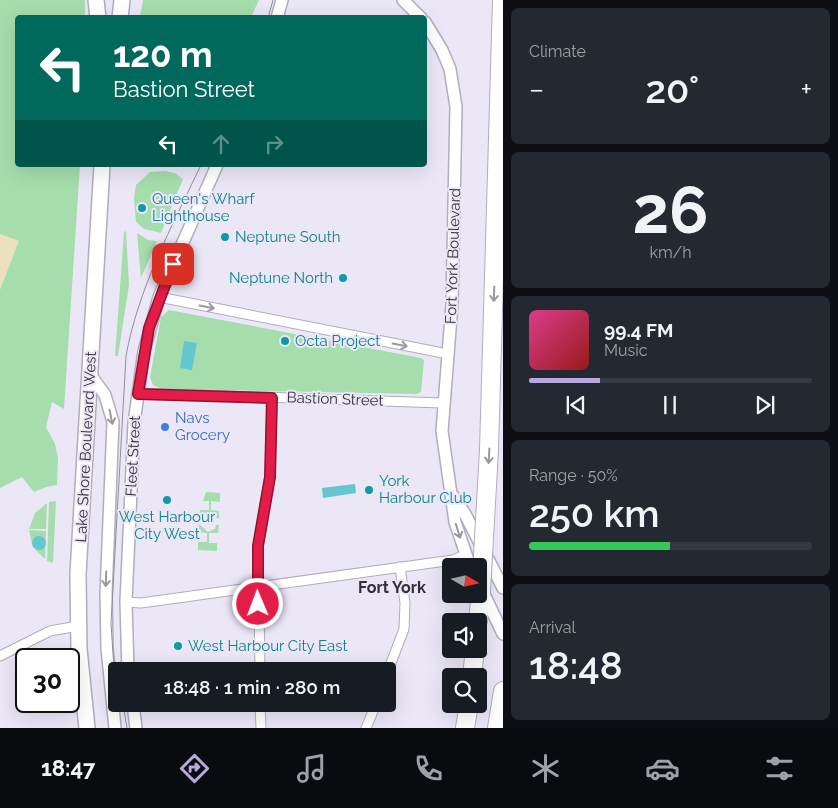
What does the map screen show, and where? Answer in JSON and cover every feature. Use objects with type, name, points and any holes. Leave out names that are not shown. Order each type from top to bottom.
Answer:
[{"type":"highway","points":[[96,0],[98,15]]},
{"type":"highway","points":[[120,15],[122,0]]},
{"type":"highway","points":[[479,613],[490,450],[502,0]]},
{"type":"highway","name":"Lake Shore Boulevard West","points":[[87,728],[78,626],[79,565],[102,167]]},
{"type":"highway","points":[[497,728],[503,691]]},
{"type":"highway","points":[[465,728],[467,713]]},
{"type":"street","points":[[278,15],[282,0]]},
{"type":"street","points":[[403,0],[418,15]]},
{"type":"street","name":"Fort York Boulevard","points":[[427,25],[442,50],[450,69],[456,107],[454,237],[448,354],[442,403],[444,460],[452,495],[455,522],[466,558]]},
{"type":"street","name":"Fleet Street","points":[[128,662],[126,602],[134,422],[144,351],[159,297],[216,167]]},
{"type":"street","points":[[159,297],[448,354]]},
{"type":"street","name":"Fleet Street","points":[[90,374],[105,395],[113,422],[106,594],[107,648],[115,728]]},
{"type":"street","name":"Bastion Street","points":[[138,394],[442,403]]},
{"type":"street","points":[[260,662],[257,586],[258,546],[270,477],[272,398]]},
{"type":"street","name":"Fort York Boulevard","points":[[452,495],[465,514],[503,588]]},
{"type":"street","points":[[126,602],[141,603],[452,560],[465,555]]},
{"type":"street","points":[[391,662],[404,629],[406,603],[400,567]]},
{"type":"street","points":[[488,602],[503,634]]},
{"type":"street","points":[[0,656],[50,631],[78,626]]},
{"type":"street","points":[[134,712],[136,728]]},
{"type":"street","points":[[260,712],[261,728]]},
{"type":"street","points":[[366,728],[373,712]]},
{"type":"green space","points":[[0,0],[85,0],[85,15],[15,15],[15,167],[80,167],[64,409],[52,402],[46,427],[55,444],[58,458],[57,485],[34,492],[22,477],[0,488]]},
{"type":"green space","points":[[143,0],[259,0],[252,15],[140,15]]},
{"type":"green space","points":[[165,171],[175,173],[183,179],[161,233],[144,229],[136,222],[134,198],[136,185],[150,172]]},
{"type":"green space","points":[[126,231],[129,285],[118,356],[115,356],[124,232]]},
{"type":"green space","points":[[137,233],[148,240],[157,241],[141,278]]},
{"type":"green space","points":[[169,310],[421,358],[424,360],[421,392],[417,394],[162,389],[153,385],[150,377],[161,317]]},
{"type":"green space","points":[[206,492],[220,493],[220,502],[211,501],[211,510],[219,511],[219,519],[209,512],[202,514],[202,518],[199,518],[200,510],[209,510],[209,501],[203,501]]},
{"type":"green space","points":[[56,501],[53,563],[47,561],[49,502]]},
{"type":"green space","points":[[47,503],[46,529],[29,529],[35,513]]},
{"type":"green space","points":[[199,524],[208,532],[215,529],[216,525],[219,525],[218,533],[209,533],[209,543],[217,543],[217,551],[198,550],[198,542],[207,542],[207,533],[199,532]]},
{"type":"green space","points":[[29,530],[46,531],[45,559],[35,549],[40,550],[34,538],[32,544]]},
{"type":"sand","points":[[0,234],[19,241],[0,290]]},
{"type":"water","points":[[184,341],[197,343],[192,370],[180,368]]},
{"type":"water","points":[[355,484],[356,493],[323,498],[322,488]]},
{"type":"water","points":[[36,536],[42,536],[46,543],[42,550],[36,550],[32,546],[32,540]]},
{"type":"tram line","points":[[269,15],[273,0]]},
{"type":"tram line","points":[[114,662],[111,623],[126,356],[131,331],[147,282],[200,167]]},
{"type":"tram line","points":[[124,712],[127,728]]},
{"type":"place","name":"Queen's Wharf Lighthouse","points":[[142,208]]},
{"type":"place","name":"Neptune South","points":[[225,237]]},
{"type":"place","name":"Neptune North","points":[[343,278]]},
{"type":"place","name":"Octa Project","points":[[285,341]]},
{"type":"place","name":"Navs Grocery","points":[[165,427]]},
{"type":"place","name":"York Harbour Club","points":[[369,490]]},
{"type":"place","name":"West Harbour City West","points":[[167,500]]},
{"type":"place","name":"West Harbour City East","points":[[178,646]]},
{"type":"district","name":"Fort York","points":[[392,587]]},
{"type":"route","points":[[173,264],[159,297],[149,328],[138,394],[272,398],[270,414],[270,477],[258,546],[258,604]]}]
